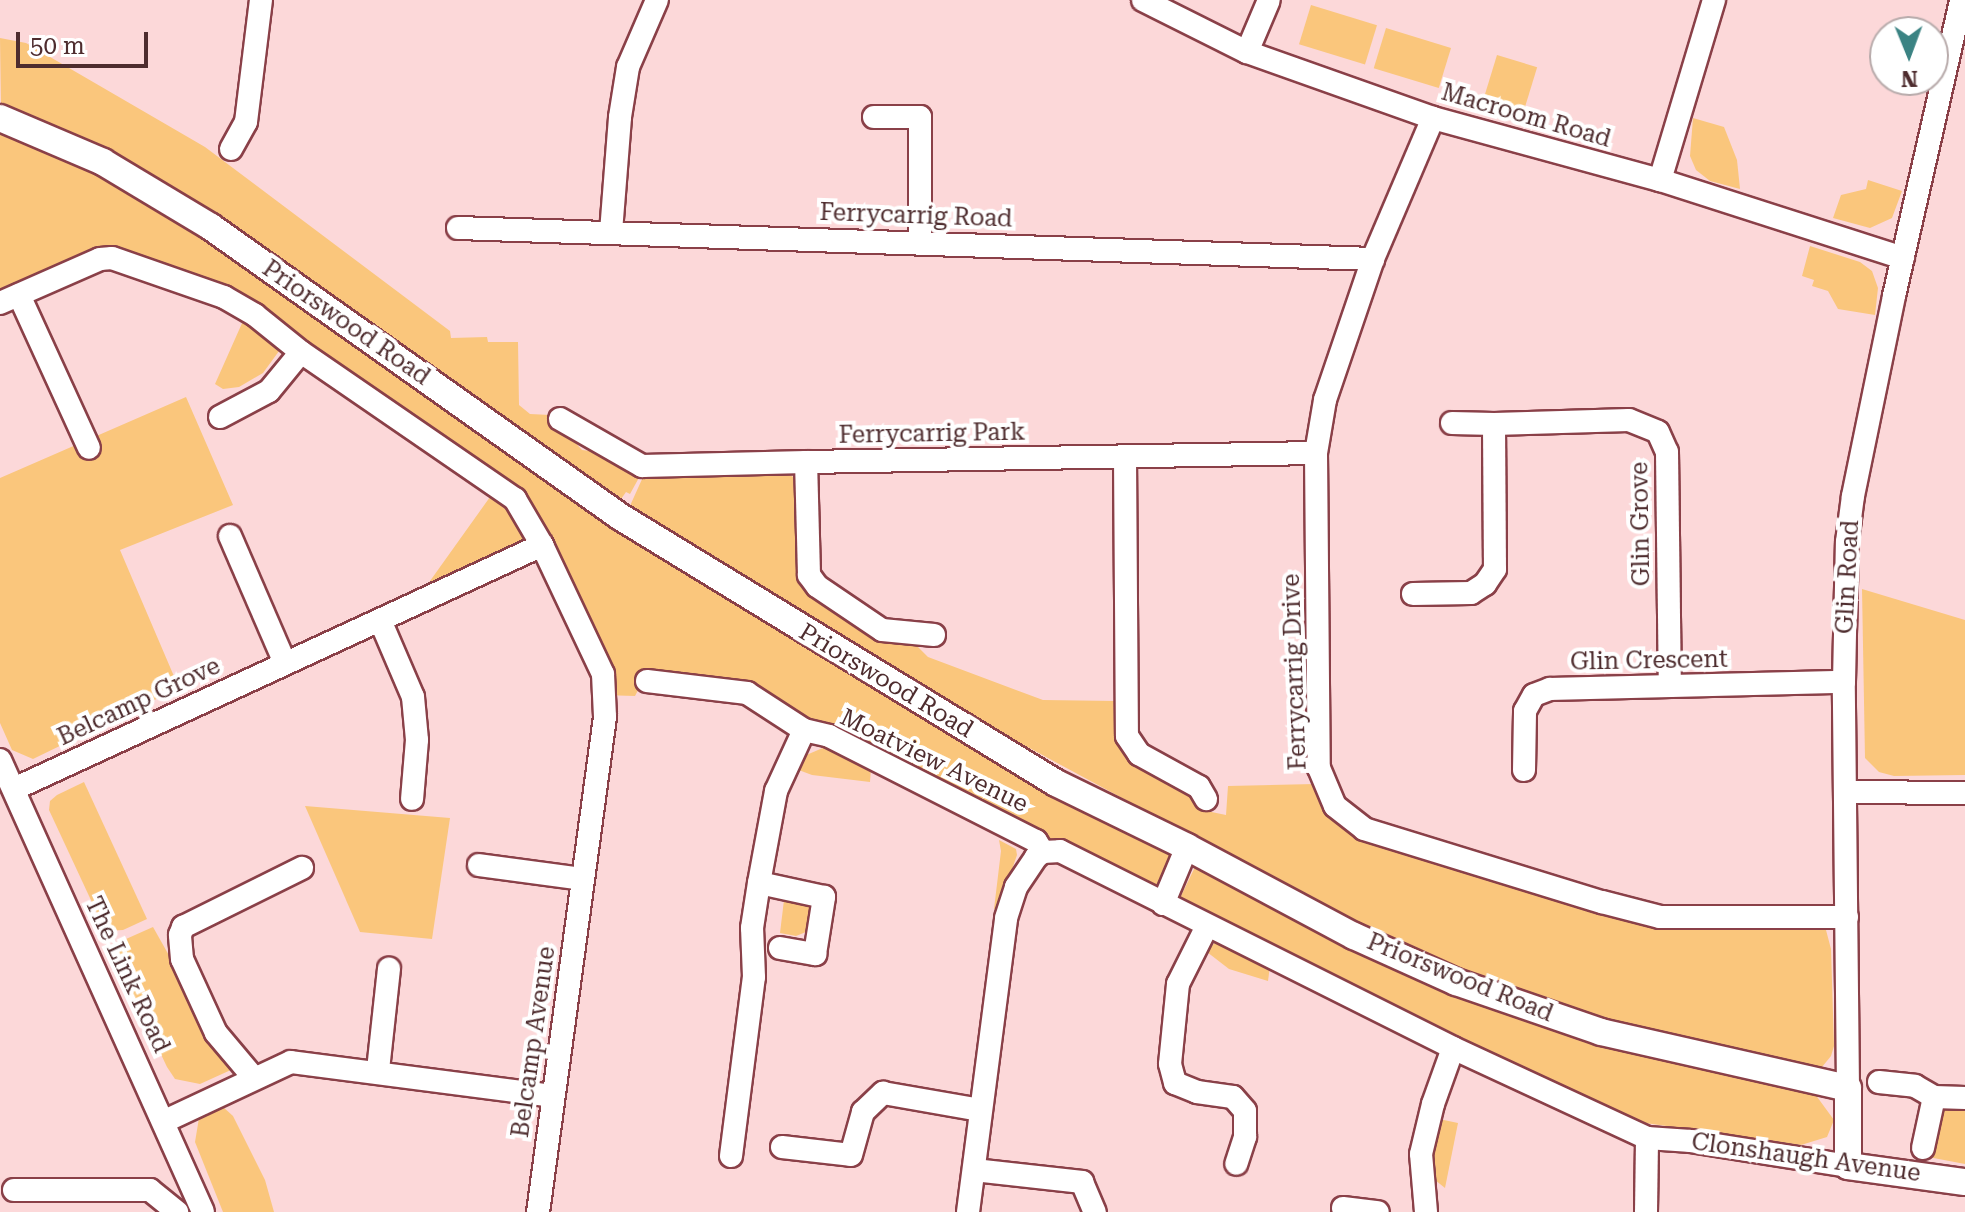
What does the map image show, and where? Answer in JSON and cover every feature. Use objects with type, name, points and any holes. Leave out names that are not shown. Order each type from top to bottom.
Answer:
[{"type":"street","points":[[231,149],[246,122],[261,0]]},
{"type":"street","points":[[611,232],[620,117],[628,67],[657,0]]},
{"type":"street","name":"Macroom Road","points":[[1143,0],[1247,52],[1433,118],[1660,180],[1903,258]]},
{"type":"street","points":[[1247,52],[1269,0]]},
{"type":"street","points":[[1660,180],[1714,0]]},
{"type":"street","name":"Glin Road","points":[[1848,1166],[1848,792],[1844,682],[1847,542],[1853,496],[1903,258],[1961,12]]},
{"type":"street","points":[[874,117],[920,117],[920,242]]},
{"type":"street","name":"Priorswood Road","points":[[0,118],[103,162],[211,227],[619,516],[1056,783],[1187,847],[1354,936],[1456,982],[1601,1032],[1848,1088]]},
{"type":"street","name":"Ferrycarrig Drive","points":[[1433,118],[1373,259],[1325,400],[1316,453],[1319,768],[1335,806],[1364,829],[1660,917],[1847,917]]},
{"type":"street","name":"Ferrycarrig Road","points":[[458,228],[1373,259]]},
{"type":"street","name":"Belcamp Avenue","points":[[89,448],[10,299],[100,259],[124,259],[224,297],[255,315],[301,352],[515,499],[542,545],[603,674],[605,717],[538,1212]]},
{"type":"street","points":[[220,417],[269,391],[301,352]]},
{"type":"street","points":[[560,419],[642,466],[806,462]]},
{"type":"street","name":"Glin Grove","points":[[1452,423],[1629,420],[1658,432],[1667,452],[1670,686]]},
{"type":"street","points":[[1413,594],[1471,593],[1485,584],[1495,569],[1494,424]]},
{"type":"street","name":"Ferrycarrig Park","points":[[934,635],[882,630],[817,586],[809,575],[806,462],[1316,453]]},
{"type":"street","points":[[1125,457],[1127,736],[1139,754],[1199,787],[1206,799]]},
{"type":"street","points":[[230,536],[285,663]]},
{"type":"street","name":"Belcamp Grove","points":[[14,789],[542,545]]},
{"type":"street","points":[[380,620],[413,697],[417,740],[412,799]]},
{"type":"street","name":"Moatview Avenue","points":[[647,681],[747,693],[804,730],[829,736],[1030,837],[1041,845],[1043,852],[1060,851],[1453,1048],[1647,1138]]},
{"type":"street","name":"Glin Crescent","points":[[1524,770],[1525,711],[1534,695],[1550,689],[1844,682]]},
{"type":"street","name":"Moatview Avenue","points":[[731,1156],[754,977],[752,928],[759,883],[776,791],[804,730]]},
{"type":"street","name":"The Link Road","points":[[0,760],[165,1121],[190,1208]]},
{"type":"street","points":[[1848,792],[1965,793]]},
{"type":"street","points":[[1163,904],[1187,847]]},
{"type":"street","points":[[968,1212],[1006,918],[1016,887],[1036,857],[1043,852]]},
{"type":"street","points":[[479,865],[582,879]]},
{"type":"street","points":[[254,1078],[216,1033],[182,959],[180,935],[183,927],[302,868]]},
{"type":"street","points":[[759,883],[824,897],[815,954],[780,948]]},
{"type":"street","points":[[1207,926],[1178,984],[1170,1064],[1175,1083],[1197,1092],[1233,1097],[1245,1111],[1245,1137],[1236,1164]]},
{"type":"street","points":[[378,1070],[389,969]]},
{"type":"street","points":[[1426,1212],[1421,1154],[1433,1104],[1453,1048]]},
{"type":"street","points":[[165,1121],[291,1062],[378,1070],[553,1096]]},
{"type":"street","points":[[1879,1082],[1915,1086],[1934,1097],[1965,1098]]},
{"type":"street","points":[[782,1147],[851,1155],[863,1112],[883,1093],[980,1110]]},
{"type":"street","points":[[1923,1148],[1934,1097]]},
{"type":"street","points":[[1646,1212],[1647,1138]]},
{"type":"street","name":"Clonshaugh Avenue","points":[[1647,1138],[1691,1141],[1965,1182]]},
{"type":"street","points":[[974,1170],[1082,1182],[1095,1212]]},
{"type":"street","points":[[14,1190],[150,1190],[190,1208]]},
{"type":"street","points":[[1343,1208],[1378,1212]]},
{"type":"shaded area","points":[[1311,5],[1377,25],[1365,64],[1299,44]]},
{"type":"shaded area","points":[[1386,28],[1451,48],[1439,88],[1374,68]]},
{"type":"shaded area","points":[[0,38],[26,43],[205,147],[450,331],[451,338],[487,337],[488,342],[518,342],[519,405],[530,414],[550,415],[582,450],[606,453],[641,474],[630,494],[626,492],[619,502],[1,106]]},
{"type":"shaded area","points":[[1497,55],[1537,67],[1523,115],[1482,103]]},
{"type":"shaded area","points":[[1693,118],[1724,127],[1737,160],[1740,189],[1710,181],[1696,170],[1690,156]]},
{"type":"shaded area","points":[[0,119],[102,163],[451,399],[1182,847],[1159,902],[777,711],[644,679],[635,696],[602,695],[600,673],[551,536],[511,493],[541,546],[415,602],[500,483],[290,336],[263,373],[239,387],[223,389],[215,384],[247,312],[111,257],[0,300]]},
{"type":"shaded area","points":[[1868,180],[1902,191],[1892,218],[1870,228],[1833,218],[1841,195],[1866,189]]},
{"type":"shaded area","points":[[1810,246],[1860,262],[1872,271],[1878,288],[1875,315],[1838,309],[1828,291],[1812,286],[1814,280],[1802,276]]},
{"type":"shaded area","points":[[186,397],[233,505],[120,550],[179,688],[33,759],[12,750],[0,723],[0,478]]},
{"type":"shaded area","points":[[785,472],[798,480],[804,589],[882,639],[913,642],[928,657],[1043,700],[1116,701],[1123,749],[1133,765],[1190,797],[1197,809],[1226,815],[1228,786],[1315,784],[1326,810],[1646,924],[1734,929],[1815,925],[1826,930],[1831,949],[1834,1046],[1831,1056],[1822,1067],[1773,1062],[1652,1035],[1508,988],[1398,947],[998,731],[861,653],[629,508],[643,477]]},
{"type":"shaded area","points":[[1862,589],[1965,620],[1965,775],[1894,776],[1879,772],[1865,758]]},
{"type":"shaded area","points":[[825,747],[871,768],[870,782],[812,775],[796,769],[804,756]]},
{"type":"shaded area","points":[[84,782],[147,919],[123,930],[106,931],[49,810],[50,801],[57,795]]},
{"type":"shaded area","points":[[305,806],[450,818],[432,939],[360,932]]},
{"type":"shaded area","points":[[999,840],[1016,849],[1017,855],[998,910],[994,909],[1001,851]]},
{"type":"shaded area","points":[[1195,867],[1325,936],[1427,983],[1505,1013],[1630,1053],[1815,1094],[1834,1120],[1827,1137],[1801,1145],[1631,1121],[1180,898]]},
{"type":"shaded area","points":[[784,900],[803,903],[813,910],[811,930],[796,936],[780,933]]},
{"type":"shaded area","points":[[153,927],[233,1069],[200,1084],[175,1079],[167,1067],[113,953],[117,943]]},
{"type":"shaded area","points":[[1217,940],[1270,966],[1268,981],[1229,969],[1207,952]]},
{"type":"shaded area","points":[[222,1106],[233,1116],[265,1180],[274,1212],[223,1212],[195,1142],[199,1118]]},
{"type":"shaded area","points":[[1944,1106],[1965,1108],[1965,1164],[1923,1156],[1932,1118]]},
{"type":"shaded area","points":[[1439,1119],[1458,1123],[1445,1188],[1435,1180],[1431,1167]]}]
